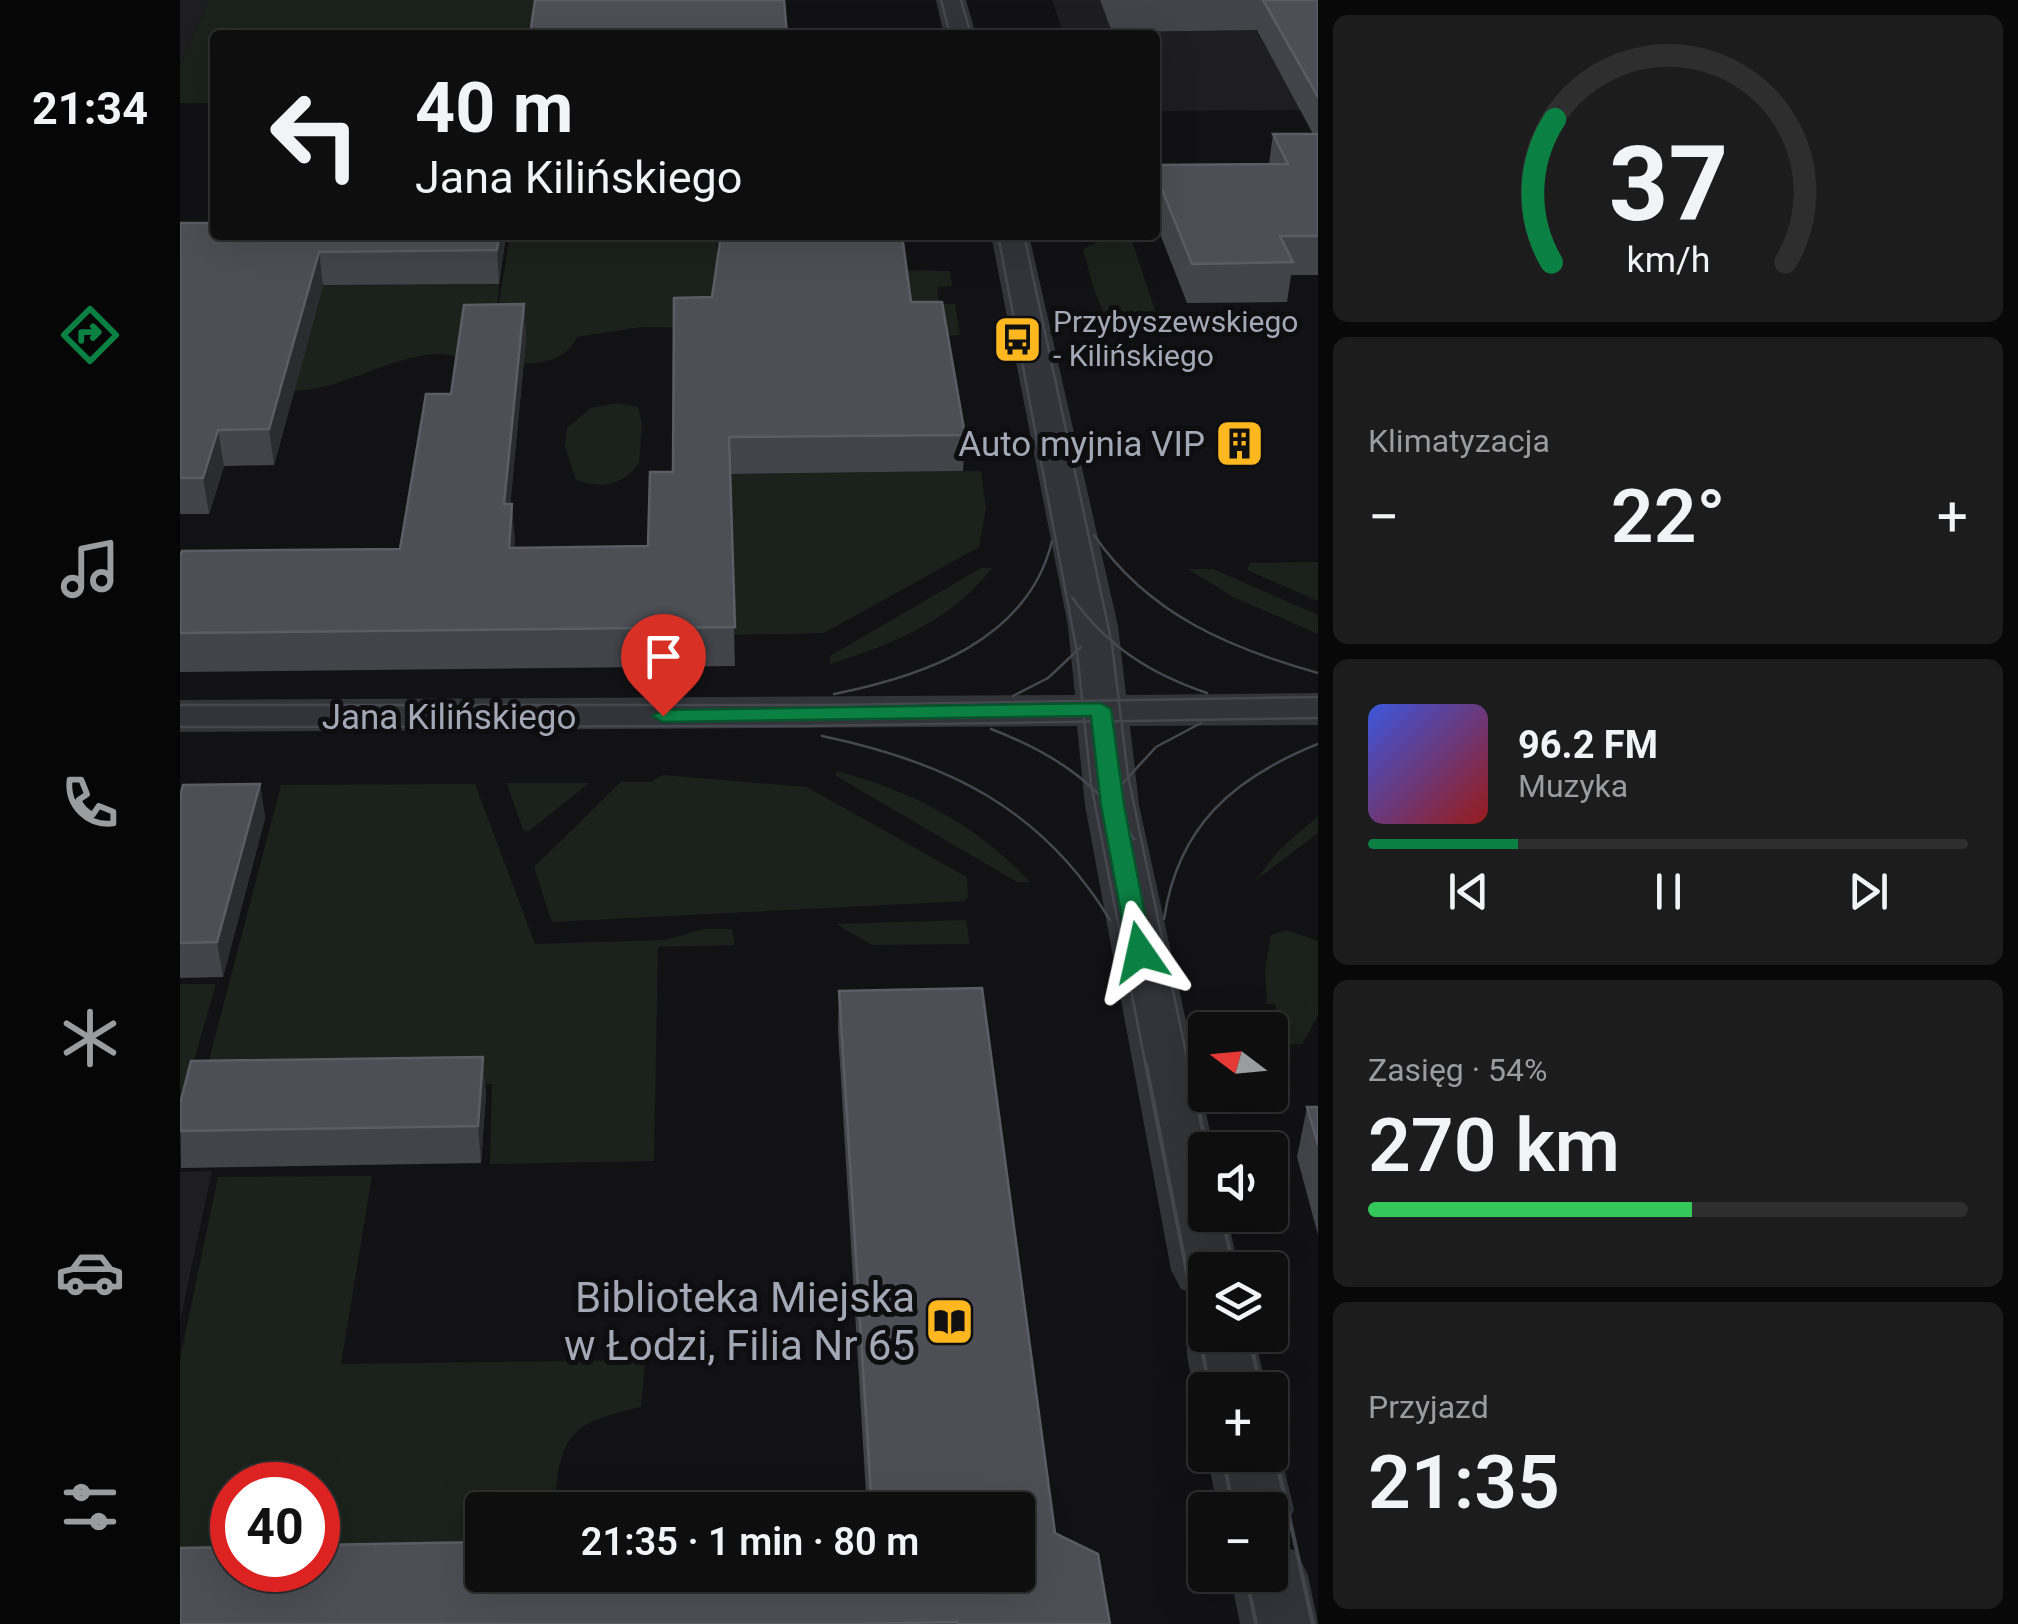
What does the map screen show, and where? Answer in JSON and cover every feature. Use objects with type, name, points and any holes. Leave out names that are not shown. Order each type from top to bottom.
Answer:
[{"type":"street","points":[[951,0],[959,30]]},
{"type":"street","points":[[1011,240],[1094,626],[1100,709],[1126,881],[1202,1252]]},
{"type":"street","name":"Jana Kilińskiego","points":[[180,716],[801,716],[1318,709]]},
{"type":"street","points":[[1273,1592],[1280,1624]]},
{"type":"shaded area","points":[[180,0],[209,0],[180,66]]},
{"type":"shaded area","points":[[209,0],[541,0],[537,30],[210,30],[210,103],[180,103],[180,66]]},
{"type":"shaded area","points":[[1052,0],[1318,0],[1317,110],[1160,111],[1160,30],[1062,30]]},
{"type":"shaded area","points":[[509,240],[717,240],[717,328],[641,327],[577,337],[557,357],[528,364],[432,354],[318,388],[248,393],[280,285],[499,284],[496,320]]},
{"type":"shaded area","points":[[1132,240],[1159,322],[1108,321],[1094,290],[1083,249],[1100,241]]},
{"type":"shaded area","points":[[901,270],[950,271],[952,286],[937,287],[939,304],[955,304],[960,335],[911,337]]},
{"type":"shaded area","points":[[617,403],[638,407],[642,424],[639,463],[626,477],[611,484],[576,480],[565,447],[567,428],[591,408]]},
{"type":"shaded area","points":[[981,471],[986,508],[979,547],[824,633],[734,635],[728,474]]},
{"type":"shaded area","points":[[1318,562],[1318,601],[1247,570],[1250,563]]},
{"type":"shaded area","points":[[981,568],[992,568],[976,587],[939,617],[898,639],[830,664],[830,656]]},
{"type":"shaded area","points":[[1188,569],[1213,569],[1318,615],[1318,634],[1233,597]]},
{"type":"shaded area","points":[[836,771],[891,789],[941,812],[987,843],[1030,882],[1017,882],[836,776]]},
{"type":"shaded area","points":[[663,775],[807,787],[967,877],[968,897],[964,901],[552,922],[534,867],[621,782],[650,782]]},
{"type":"shaded area","points":[[507,783],[589,783],[528,832],[523,830]]},
{"type":"shaded area","points":[[475,784],[535,944],[665,940],[704,929],[732,929],[735,945],[658,947],[654,1161],[490,1164],[492,1084],[202,1087],[281,785]]},
{"type":"shaded area","points":[[1318,816],[1318,833],[1255,881],[1278,851]]},
{"type":"shaded area","points":[[966,920],[970,944],[872,945],[836,924]]},
{"type":"shaded area","points":[[1287,930],[1318,941],[1318,1016],[1302,1044],[1288,1044],[1288,1012],[1277,1012],[1275,1004],[1267,1004],[1265,971],[1271,935]]},
{"type":"shaded area","points":[[180,984],[216,984],[180,1109]]},
{"type":"shaded area","points":[[212,1171],[180,1321],[180,1172]]},
{"type":"shaded area","points":[[372,1176],[341,1364],[645,1360],[641,1407],[600,1418],[575,1433],[561,1458],[556,1492],[465,1492],[465,1563],[340,1555],[340,1462],[210,1462],[210,1555],[180,1556],[180,1359],[218,1177]]},
{"type":"building","points":[[535,0],[784,0],[787,30],[531,30]]},
{"type":"building","points":[[1263,0],[1318,0],[1318,97]]},
{"type":"building","points":[[1273,134],[1318,134],[1318,236],[1280,236],[1293,262],[1192,264],[1160,184],[1160,165],[1288,164]]},
{"type":"building","points":[[180,223],[210,223],[210,240],[498,240],[497,250],[319,252],[269,429],[218,430],[203,478],[180,478]]},
{"type":"building","points":[[720,240],[903,240],[911,302],[942,302],[965,435],[729,437],[735,627],[180,633],[182,551],[400,549],[426,394],[451,394],[464,305],[524,304],[504,504],[512,504],[509,548],[648,546],[650,472],[673,472],[674,298],[712,297]]},
{"type":"building","points":[[260,784],[217,942],[180,943],[183,785]]},
{"type":"building","points":[[982,988],[1055,1533],[1098,1554],[1110,1624],[180,1624],[180,1548],[210,1547],[210,1592],[340,1592],[340,1545],[465,1542],[465,1592],[1035,1592],[1035,1492],[871,1492],[839,991]]},
{"type":"building","points":[[483,1057],[478,1126],[180,1131],[180,1104],[191,1061]]},
{"type":"building","points":[[1307,1107],[1318,1107],[1318,1145]]},
{"type":"tram line","points":[[941,0],[949,30]]},
{"type":"tram line","points":[[961,0],[970,30]]},
{"type":"tram line","points":[[999,240],[1077,651]]},
{"type":"tram line","points":[[1025,240],[1111,640]]},
{"type":"tram line","points":[[1094,535],[1115,563],[1165,607],[1222,639],[1318,673]]},
{"type":"tram line","points":[[834,694],[903,676],[968,648],[1021,604],[1039,575],[1052,541]]},
{"type":"tram line","points":[[1072,597],[1111,640]]},
{"type":"tram line","points":[[1111,640],[1167,677],[1207,693]]},
{"type":"tram line","points":[[1111,640],[1119,700]]},
{"type":"tram line","points":[[1077,651],[1081,647]]},
{"type":"tram line","points":[[1013,696],[1048,678],[1077,651]]},
{"type":"tram line","points":[[1077,651],[1082,701]]},
{"type":"tram line","points":[[1119,700],[1318,697]]},
{"type":"tram line","points":[[1082,701],[1119,700]]},
{"type":"tram line","points":[[1119,700],[1121,721]]},
{"type":"tram line","points":[[180,705],[1082,701]]},
{"type":"tram line","points":[[1082,701],[1084,722]]},
{"type":"tram line","points":[[1121,721],[1318,718]]},
{"type":"tram line","points":[[1084,722],[1121,721]]},
{"type":"tram line","points":[[1121,721],[1128,777]]},
{"type":"tram line","points":[[180,727],[1084,722]]},
{"type":"tram line","points":[[1084,722],[1092,788]]},
{"type":"tram line","points":[[1128,777],[1156,747],[1201,723]]},
{"type":"tram line","points":[[991,729],[1054,759],[1092,788]]},
{"type":"tram line","points":[[822,736],[910,760],[987,796],[1022,819],[1054,848],[1110,920]]},
{"type":"tram line","points":[[1164,919],[1182,857],[1214,809],[1260,773],[1318,744]]},
{"type":"tram line","points":[[1123,783],[1128,777]]},
{"type":"tram line","points":[[1128,777],[1188,1062]]},
{"type":"tram line","points":[[1092,788],[1134,839]]},
{"type":"tram line","points":[[1092,788],[1146,1067]]},
{"type":"tram line","points":[[1146,1064],[1206,1372]]},
{"type":"tram line","points":[[1199,1112],[1203,1132]]},
{"type":"tram line","points":[[1226,1232],[1230,1252]]},
{"type":"tram line","points":[[1253,1352],[1257,1372]]},
{"type":"tram line","points":[[1226,1472],[1230,1492]]},
{"type":"tram line","points":[[1279,1472],[1313,1624]]},
{"type":"tram line","points":[[1249,1592],[1256,1624]]},
{"type":"place","name":"Przybyszewskiego - Kilińskiego","points":[[1018,339]]},
{"type":"place","name":"Auto myjnia VIP","points":[[1240,444]]},
{"type":"place","name":"Biblioteka Miejska w Łodzi, Filia Nr 65","points":[[950,1321]]},
{"type":"route","points":[[663,716],[1100,709],[1112,805],[1140,952]]}]
